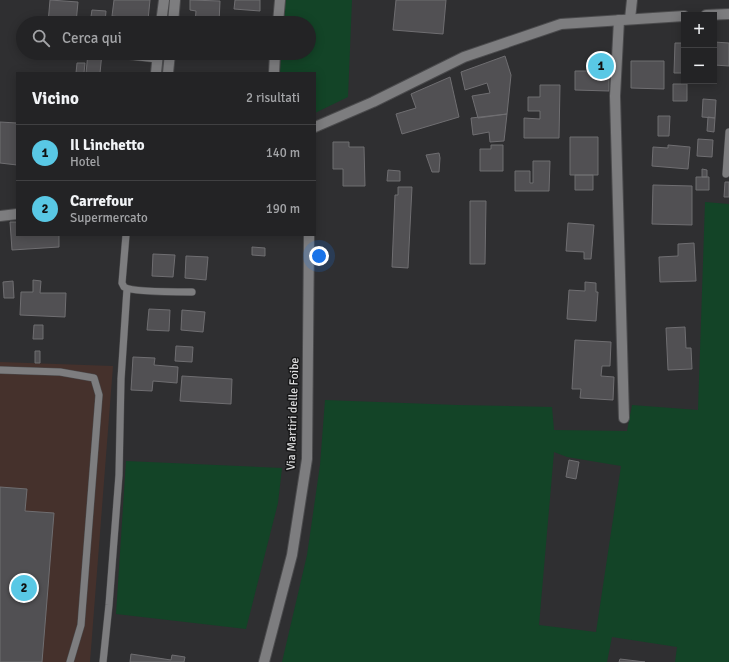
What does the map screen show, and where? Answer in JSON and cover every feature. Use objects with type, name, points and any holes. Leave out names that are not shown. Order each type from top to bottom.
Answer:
[{"type":"street","points":[[162,16],[164,0]]},
{"type":"street","points":[[174,16],[175,0]]},
{"type":"street","points":[[279,16],[280,0]]},
{"type":"street","points":[[630,19],[632,0]]},
{"type":"street","points":[[717,15],[729,14]]},
{"type":"street","points":[[316,127],[373,102],[464,58],[561,24],[681,16]]},
{"type":"street","points":[[619,20],[615,96],[624,418]]},
{"type":"street","points":[[156,72],[158,60]]},
{"type":"street","points":[[168,72],[169,60]]},
{"type":"street","points":[[274,72],[275,60]]},
{"type":"street","points":[[0,216],[16,214]]},
{"type":"street","name":"Via Martiri delle Foibe","points":[[264,662],[292,555],[307,459],[309,236]]},
{"type":"lane","points":[[726,174],[729,132]]},
{"type":"lane","points":[[126,236],[122,283],[124,287],[127,289],[192,292]]},
{"type":"lane","points":[[103,662],[110,605],[120,475],[121,379],[127,289]]},
{"type":"lane","points":[[0,370],[60,372],[94,378],[99,395],[81,625],[70,662]]},
{"type":"shaded area","points":[[0,362],[113,366],[90,662],[0,662]]},
{"type":"green space","points":[[284,0],[352,0],[348,97],[316,113],[316,72],[280,72],[281,60],[316,60],[316,16],[283,16]]},
{"type":"green space","points":[[705,202],[729,204],[729,662],[675,662],[677,647],[612,637],[607,662],[282,662],[307,555],[320,465],[325,400],[552,407],[554,430],[627,431],[632,405],[698,410]],"holes":[[[554,452],[567,457],[621,466],[596,632],[539,625]]]},
{"type":"green space","points":[[126,461],[282,468],[278,503],[246,629],[116,614]]},
{"type":"building","points":[[50,0],[78,2],[77,16],[49,16]]},
{"type":"building","points":[[114,0],[150,0],[148,16],[112,16]]},
{"type":"building","points":[[190,0],[220,1],[219,16],[196,16],[196,11],[190,10]]},
{"type":"building","points":[[235,0],[260,0],[260,11],[234,9]]},
{"type":"building","points":[[396,0],[446,0],[443,34],[393,30]]},
{"type":"building","points":[[92,10],[106,11],[106,16],[91,16]]},
{"type":"building","points":[[717,42],[729,43],[729,66],[717,65]]},
{"type":"building","points":[[675,43],[681,43],[681,73],[674,73]]},
{"type":"building","points":[[505,56],[511,75],[507,114],[478,118],[472,96],[490,93],[487,83],[465,90],[461,72]]},
{"type":"building","points":[[594,57],[609,57],[609,91],[575,90],[575,71],[594,71]]},
{"type":"building","points":[[87,60],[101,60],[100,72],[86,72]]},
{"type":"building","points":[[631,61],[664,61],[664,89],[631,88]]},
{"type":"building","points":[[77,63],[85,63],[84,72],[76,72]]},
{"type":"building","points":[[450,77],[459,117],[402,134],[396,114],[416,108],[411,94]]},
{"type":"building","points":[[673,84],[687,84],[687,101],[673,101]]},
{"type":"building","points":[[540,85],[560,85],[559,138],[524,138],[524,118],[540,119],[540,111],[528,111],[528,97],[540,97]]},
{"type":"building","points":[[703,99],[716,100],[715,118],[702,117]]},
{"type":"building","points":[[507,114],[504,141],[490,142],[489,132],[473,135],[471,118]]},
{"type":"building","points":[[658,116],[670,116],[669,136],[658,136]]},
{"type":"building","points":[[708,117],[715,118],[714,132],[707,131]]},
{"type":"building","points":[[0,122],[16,123],[16,165],[0,163]]},
{"type":"building","points":[[570,137],[598,137],[598,175],[570,175]]},
{"type":"building","points":[[698,139],[713,140],[712,157],[697,156]]},
{"type":"building","points":[[333,142],[349,142],[349,147],[364,147],[365,186],[343,186],[343,169],[333,169]]},
{"type":"building","points":[[491,145],[503,145],[503,171],[480,171],[480,149],[491,149]]},
{"type":"building","points":[[668,145],[690,147],[688,169],[652,166],[653,147],[668,148]]},
{"type":"building","points":[[439,153],[439,172],[432,172],[426,155]]},
{"type":"building","points":[[533,161],[550,161],[549,191],[515,191],[515,171],[530,171],[530,183],[533,183]]},
{"type":"building","points":[[702,169],[707,170],[707,177],[702,177]]},
{"type":"building","points":[[388,170],[400,171],[400,181],[387,181]]},
{"type":"building","points":[[575,175],[593,175],[593,190],[575,190]]},
{"type":"building","points":[[696,177],[709,177],[709,190],[696,190]]},
{"type":"building","points":[[725,182],[729,182],[729,197],[724,197]]},
{"type":"building","points":[[653,185],[692,186],[692,225],[652,224]]},
{"type":"building","points":[[398,187],[412,187],[408,268],[392,267],[395,195],[398,195]]},
{"type":"building","points":[[470,201],[486,201],[485,264],[470,264]]},
{"type":"building","points":[[10,222],[16,222],[16,236],[59,236],[59,247],[12,250]]},
{"type":"building","points":[[568,223],[594,225],[591,259],[584,259],[584,252],[566,251]]},
{"type":"building","points":[[694,243],[696,281],[660,282],[659,257],[678,256],[678,244]]},
{"type":"building","points":[[252,247],[265,248],[265,256],[252,255]]},
{"type":"building","points":[[153,254],[175,255],[173,277],[152,276]]},
{"type":"building","points":[[186,256],[208,257],[206,280],[185,278]]},
{"type":"building","points":[[33,280],[41,281],[40,293],[66,293],[65,317],[20,315],[21,292],[33,292]]},
{"type":"building","points":[[13,281],[14,298],[4,298],[3,282]]},
{"type":"building","points":[[585,282],[596,283],[596,292],[598,292],[596,321],[567,319],[569,290],[585,291]]},
{"type":"building","points":[[149,309],[170,310],[169,331],[147,330]]},
{"type":"building","points":[[182,310],[205,312],[203,332],[181,330]]},
{"type":"building","points":[[34,325],[43,325],[43,339],[33,339]]},
{"type":"building","points":[[685,327],[686,348],[691,348],[692,369],[668,370],[666,328]]},
{"type":"building","points":[[575,340],[611,342],[610,366],[602,366],[601,376],[614,377],[613,400],[580,398],[581,389],[572,389]]},
{"type":"building","points":[[176,346],[193,347],[192,362],[175,361]]},
{"type":"building","points":[[35,351],[40,351],[40,363],[35,363]]},
{"type":"building","points":[[133,357],[155,358],[154,365],[178,367],[177,383],[153,381],[152,391],[131,390]]},
{"type":"building","points":[[182,376],[232,379],[231,404],[180,401]]},
{"type":"building","points":[[569,460],[579,462],[576,479],[566,477]]},
{"type":"building","points":[[0,487],[27,489],[25,511],[54,513],[42,662],[0,662]]},
{"type":"building","points":[[131,654],[171,660],[172,655],[185,657],[184,662],[130,662]]},
{"type":"building","points":[[620,659],[645,662],[619,662]]},
{"type":"place","name":"Il Linchetto","points":[[601,66]]},
{"type":"place","name":"Carrefour","points":[[24,588]]}]
